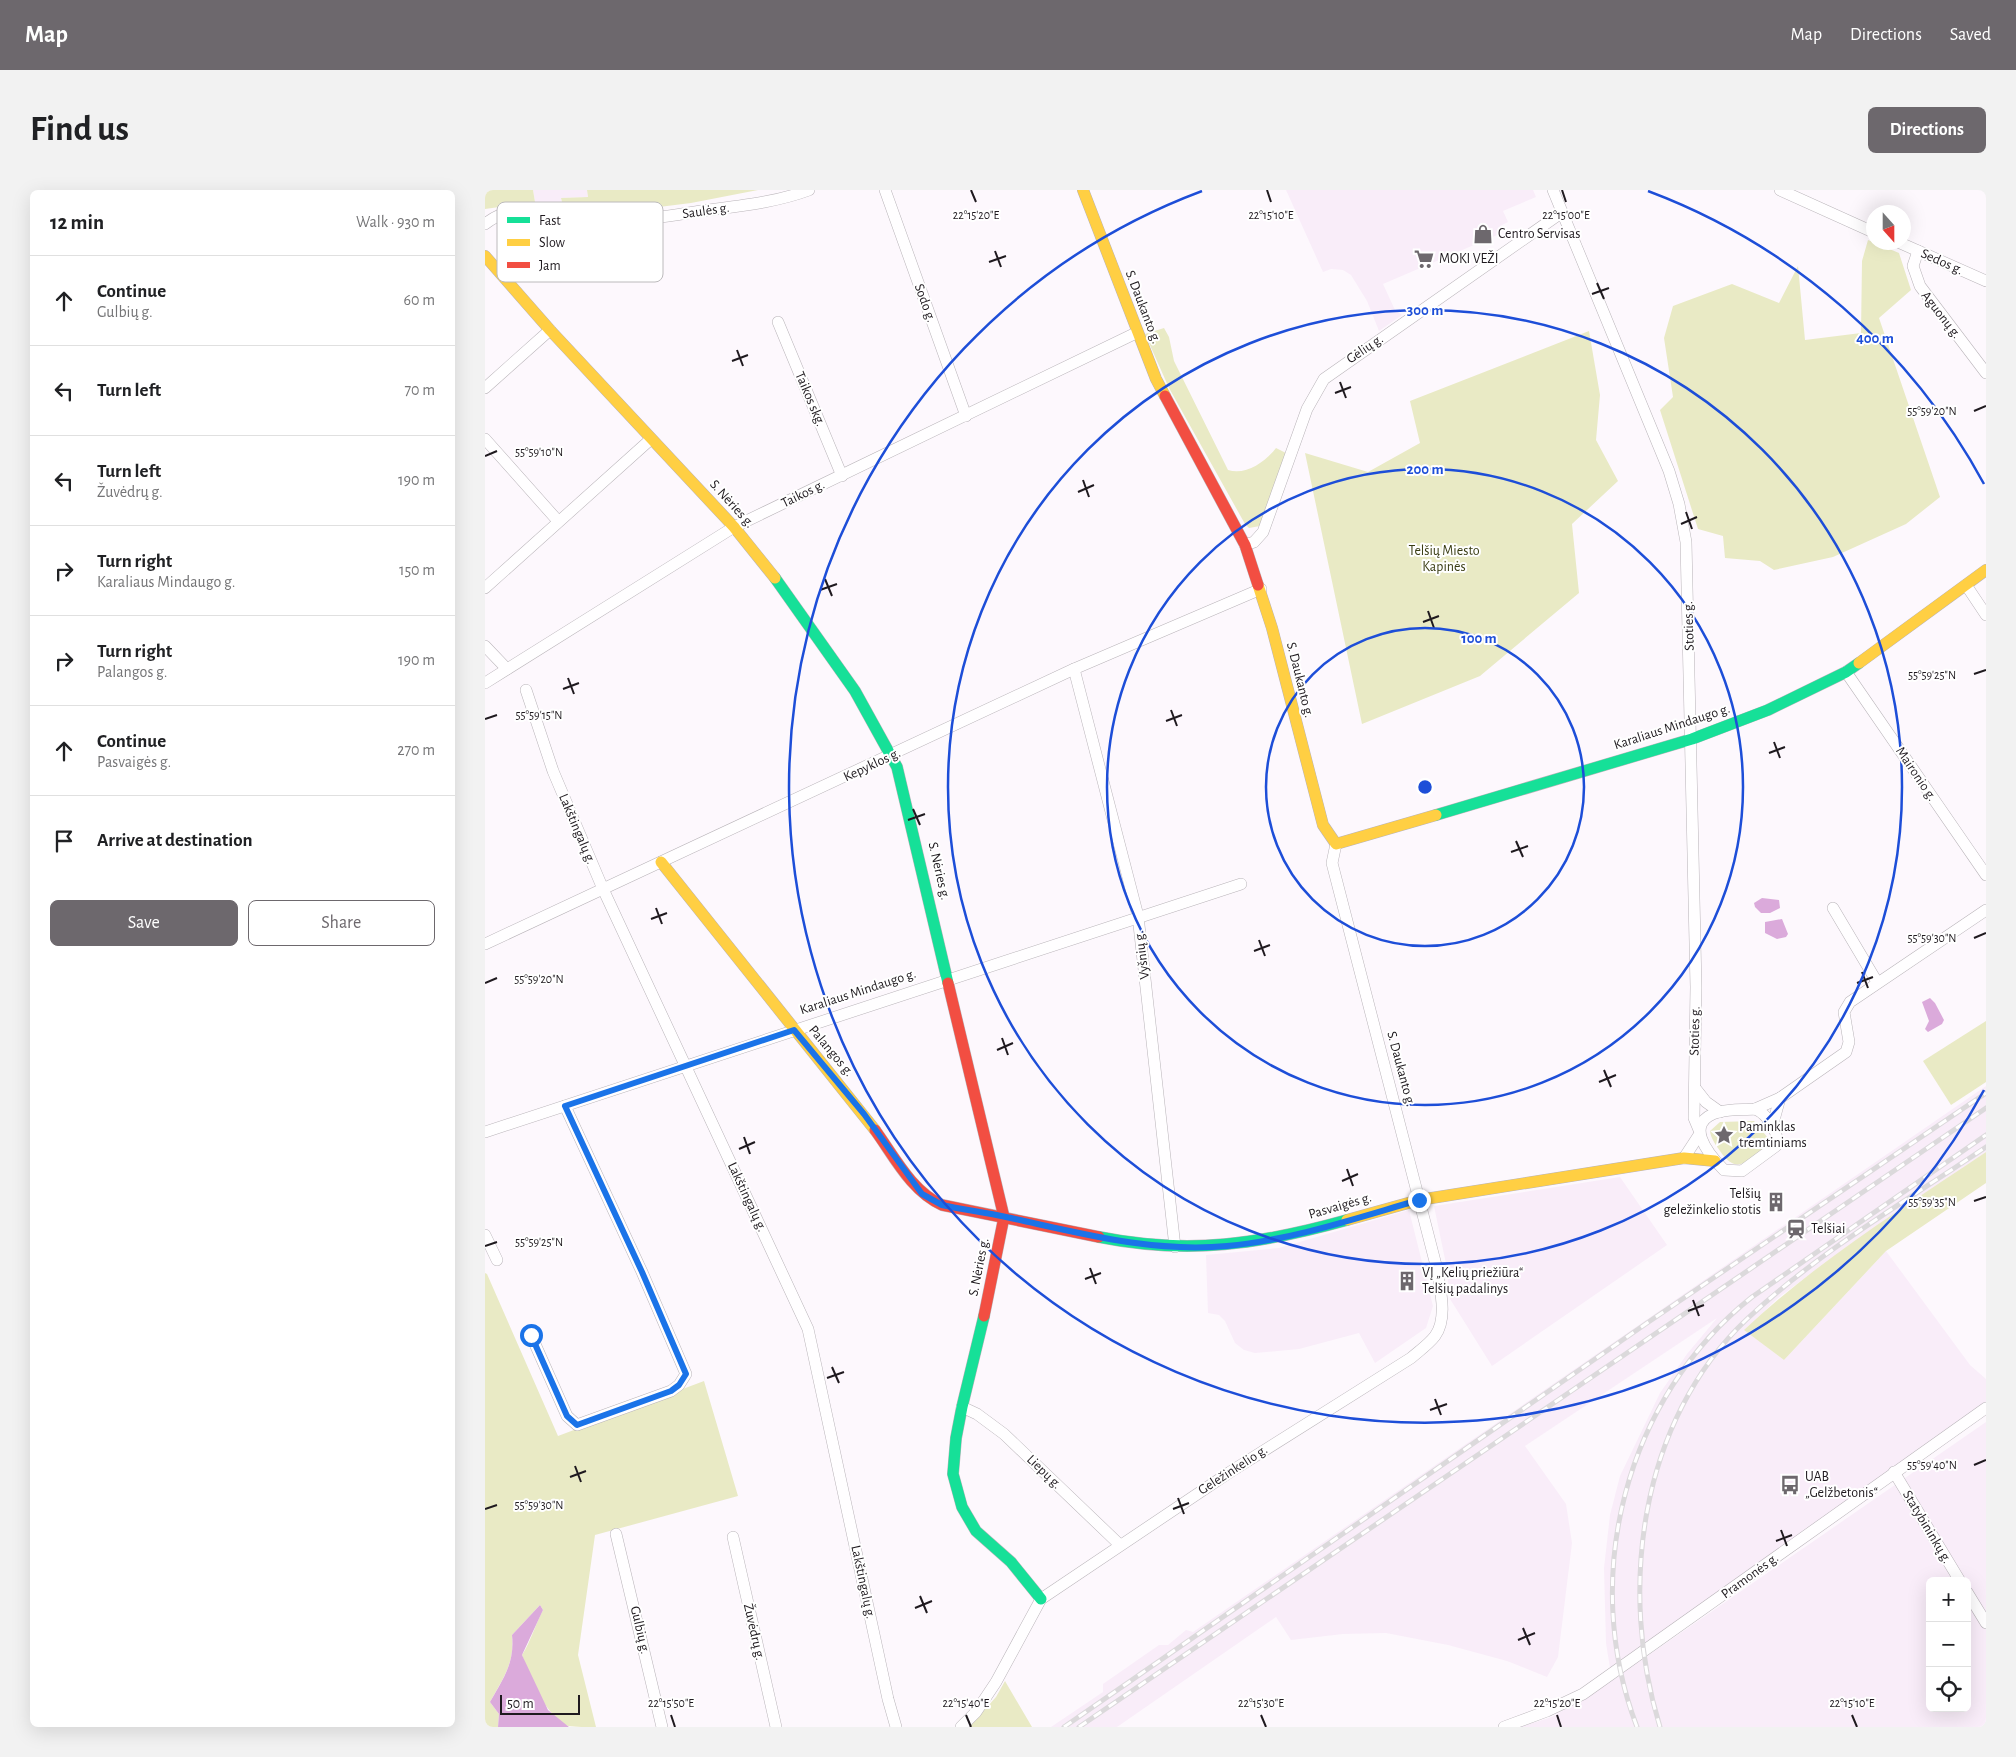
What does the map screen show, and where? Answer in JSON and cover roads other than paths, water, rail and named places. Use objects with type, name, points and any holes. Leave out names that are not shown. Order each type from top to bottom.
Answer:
[{"type":"street","name":"Saulės g.","points":[[663,215],[766,202],[809,190]]},
{"type":"street","name":"Sodo g.","points":[[885,190],[966,416]]},
{"type":"street","name":"S. Daukanto g.","points":[[1083,190],[1136,333],[1156,379],[1245,545],[1261,589],[1323,825],[1336,844],[1333,863],[1335,873],[1419,1200]]},
{"type":"street","name":"Stoties g.","points":[[1553,190],[1669,471],[1679,504],[1686,542],[1692,738],[1694,1118],[1699,1133]]},
{"type":"street","points":[[1780,190],[1866,229]]},
{"type":"street","name":"Gėlių g.","points":[[1245,545],[1254,542],[1263,532],[1307,410],[1324,379],[1561,213]]},
{"type":"street","name":"Saulės g.","points":[[485,224],[497,217]]},
{"type":"street","name":"Sedos g.","points":[[1911,248],[1986,281]]},
{"type":"street","name":"Aguonų g.","points":[[1917,251],[1913,266],[1920,286],[1986,373]]},
{"type":"street","name":"S. Nėries g.","points":[[485,256],[497,270]]},
{"type":"street","name":"S. Nėries g.","points":[[508,282],[550,330],[734,527],[774,577],[855,691],[892,756],[903,784],[1004,1217],[982,1327],[962,1407],[956,1438],[953,1474],[962,1507],[976,1531],[1011,1562],[1041,1599]]},
{"type":"street","name":"Taikos skg.","points":[[778,322],[842,476]]},
{"type":"street","points":[[485,388],[550,330]]},
{"type":"street","name":"Taikos g.","points":[[485,683],[734,527],[1136,333]]},
{"type":"street","points":[[485,438],[558,520]]},
{"type":"street","points":[[485,588],[558,520],[651,438]]},
{"type":"street","name":"Karaliaus Mindaugo g.","points":[[1336,844],[1692,738],[1768,710],[1847,672],[1986,570]]},
{"type":"street","points":[[1966,585],[1986,615]]},
{"type":"street","name":"Kepyklos g.","points":[[485,944],[892,756],[1074,669],[1261,589]]},
{"type":"street","points":[[485,646],[507,669]]},
{"type":"street","name":"Vyšnių g.","points":[[1074,669],[1138,916],[1175,1247]]},
{"type":"street","name":"Maironio g.","points":[[1847,672],[1986,875]]},
{"type":"street","name":"Lakštingalų g.","points":[[526,690],[553,771],[603,889],[808,1329],[888,1699],[896,1727]]},
{"type":"street","name":"Palangos g.","points":[[661,862],[794,1030],[864,1114],[922,1194],[942,1205],[1004,1217]]},
{"type":"street","name":"Karaliaus Mindaugo g.","points":[[485,1132],[1138,916],[1241,884]]},
{"type":"street","points":[[1833,908],[1877,982]]},
{"type":"street","points":[[1755,1110],[1780,1098],[1845,1052],[1849,1042],[1844,1012],[1850,1002],[1986,910]]},
{"type":"street","points":[[1695,1088],[1706,1102],[1720,1112]]},
{"type":"street","points":[[1699,1133],[1715,1161],[1724,1170],[1742,1171],[1776,1146],[1778,1141],[1773,1120],[1780,1098]]},
{"type":"street","points":[[531,1335],[567,1416],[577,1425],[671,1391],[679,1385],[686,1374],[642,1272],[565,1106]]},
{"type":"street","points":[[1684,1158],[1704,1121],[1720,1112],[1755,1110],[1762,1112],[1774,1129]]},
{"type":"street","name":"Pasvaigės g.","points":[[1004,1217],[1105,1239],[1175,1247],[1227,1246],[1260,1242],[1419,1200],[1684,1158],[1715,1161]]},
{"type":"street","name":"Geležinkelio g.","points":[[961,1727],[976,1712],[996,1682],[1041,1599],[1230,1472],[1411,1358],[1435,1336],[1441,1324],[1441,1297],[1437,1269],[1419,1200]]},
{"type":"street","points":[[485,1235],[497,1260]]},
{"type":"street","name":"Liepų g.","points":[[962,1407],[977,1414],[1004,1434],[1120,1545]]},
{"type":"street","name":"Pramonės g.","points":[[1504,1727],[1555,1708],[1583,1694],[1986,1408]]},
{"type":"street","name":"Statybininkų g.","points":[[1894,1472],[1959,1577]]},
{"type":"street","name":"Gulbių g.","points":[[616,1534],[662,1727]]},
{"type":"street","name":"Žuvėdrų g.","points":[[733,1537],[776,1727]]},
{"type":"street","points":[[1971,1599],[1986,1623]]},
{"type":"railway","points":[[1064,1727],[1647,1323],[1986,1093]]},
{"type":"railway","points":[[1079,1727],[1986,1108]]},
{"type":"railway","points":[[1637,1727],[1620,1669],[1613,1610],[1615,1551],[1625,1493],[1645,1437],[1673,1385],[1709,1338],[1752,1297],[1986,1135]]},
{"type":"railway","points":[[1660,1727],[1647,1675],[1641,1620],[1641,1565],[1647,1510],[1661,1457],[1682,1407],[1711,1360],[1747,1319],[1774,1295],[1863,1228],[1986,1147]]},
{"type":"place","name":"Centro Servisas","points":[[1483,234]]},
{"type":"place","name":"MOKI VEŽI","points":[[1424,259]]},
{"type":"place","name":"Paminklas tremtiniams","points":[[1724,1135]]},
{"type":"place","name":"Telšių geležinkelio stotis","points":[[1776,1202]]},
{"type":"place","name":"Telšiai","points":[[1796,1229]]},
{"type":"place","name":"VĮ „Kelių priežiūra“ Telšių padalinys","points":[[1407,1281]]},
{"type":"place","name":"UAB „Gelžbetonis“","points":[[1790,1485]]},
{"type":"park label","name":"Telšių Miesto Kapinės","points":[[1444,560]]}]
